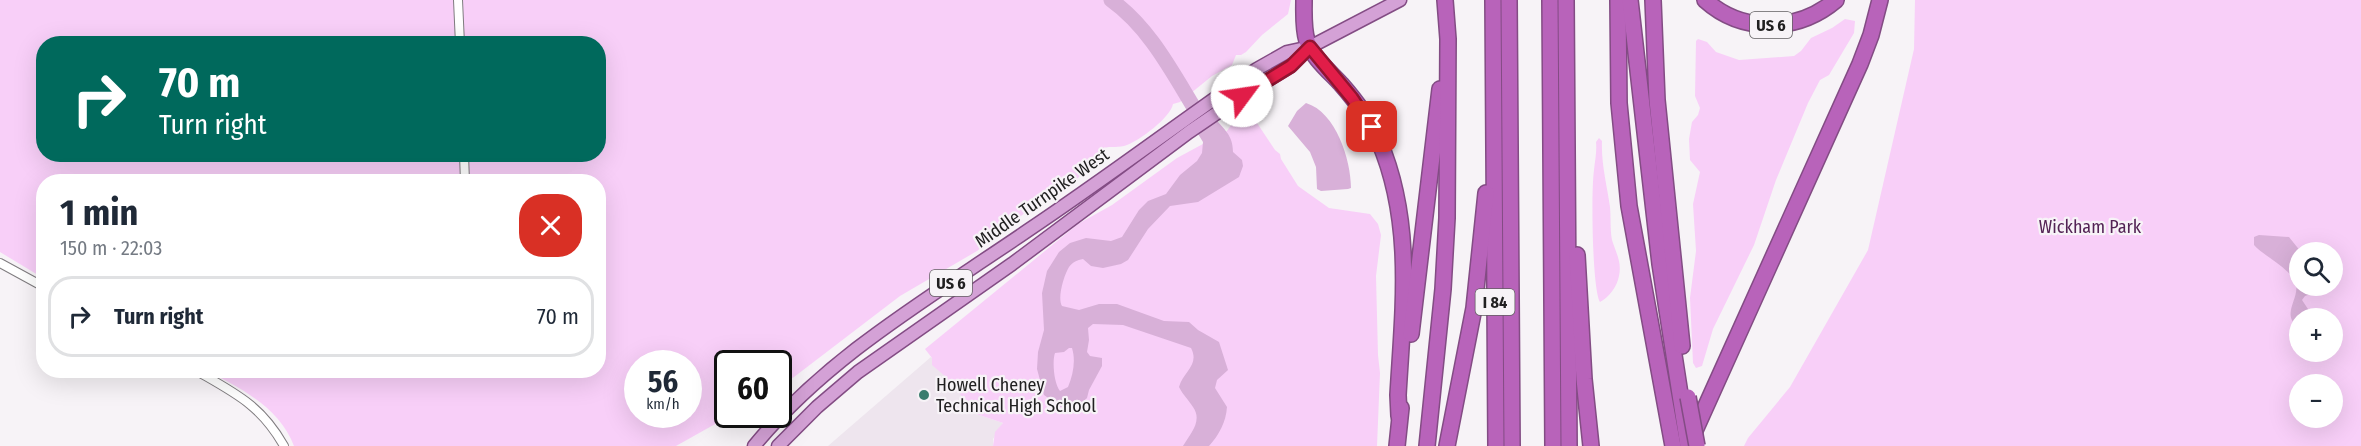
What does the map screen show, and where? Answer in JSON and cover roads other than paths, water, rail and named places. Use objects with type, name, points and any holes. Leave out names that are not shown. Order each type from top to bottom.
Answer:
[{"type":"highway","points":[[1304,0],[1305,34],[1310,47],[1368,120],[1383,150],[1396,198],[1404,250],[1397,446]]},
{"type":"highway","name":"I 84","points":[[1493,0],[1496,446]]},
{"type":"highway","points":[[1509,0],[1512,446]]},
{"type":"highway","points":[[1550,0],[1553,446]]},
{"type":"highway","points":[[1566,0],[1569,446]]},
{"type":"highway","points":[[1618,0],[1619,103],[1624,161],[1635,242],[1672,441]]},
{"type":"highway","points":[[1630,0],[1660,264],[1688,446]]},
{"type":"highway","points":[[1653,0],[1655,68],[1666,200],[1688,397],[1697,446]]},
{"type":"highway","name":"US 6","points":[[1705,0],[1734,18],[1751,23],[1777,25],[1809,18],[1836,0]]},
{"type":"highway","points":[[1688,446],[1860,64],[1871,35],[1880,0]]},
{"type":"highway","points":[[1399,416],[1404,392],[1439,100],[1445,3]]},
{"type":"highway","points":[[1426,446],[1444,280],[1447,218],[1448,39],[1445,3]]},
{"type":"highway","points":[[1447,446],[1474,308],[1485,204],[1494,165]]},
{"type":"highway","points":[[1568,205],[1578,258],[1584,379],[1591,446]]},
{"type":"main road","name":"Middle Turnpike West","points":[[778,446],[817,407],[858,372],[1093,204],[1185,128],[1283,53],[1310,47],[1400,0]]},
{"type":"main road","name":"Middle Turnpike West","points":[[754,446],[798,398],[853,350],[1085,191],[1185,128]]},
{"type":"main road","points":[[1085,191],[1093,204]]},
{"type":"street","points":[[458,0],[460,36]]},
{"type":"street","points":[[0,263],[36,283]]},
{"type":"street","points":[[208,378],[254,407],[272,424],[284,446]]},
{"type":"waterway","points":[[1111,0],[1126,12],[1151,41],[1203,122]]},
{"type":"place","name":"Howell Cheney Technical High School","points":[[924,395]]},
{"type":"park label","name":"Wickham Park","points":[[2090,227]]}]
